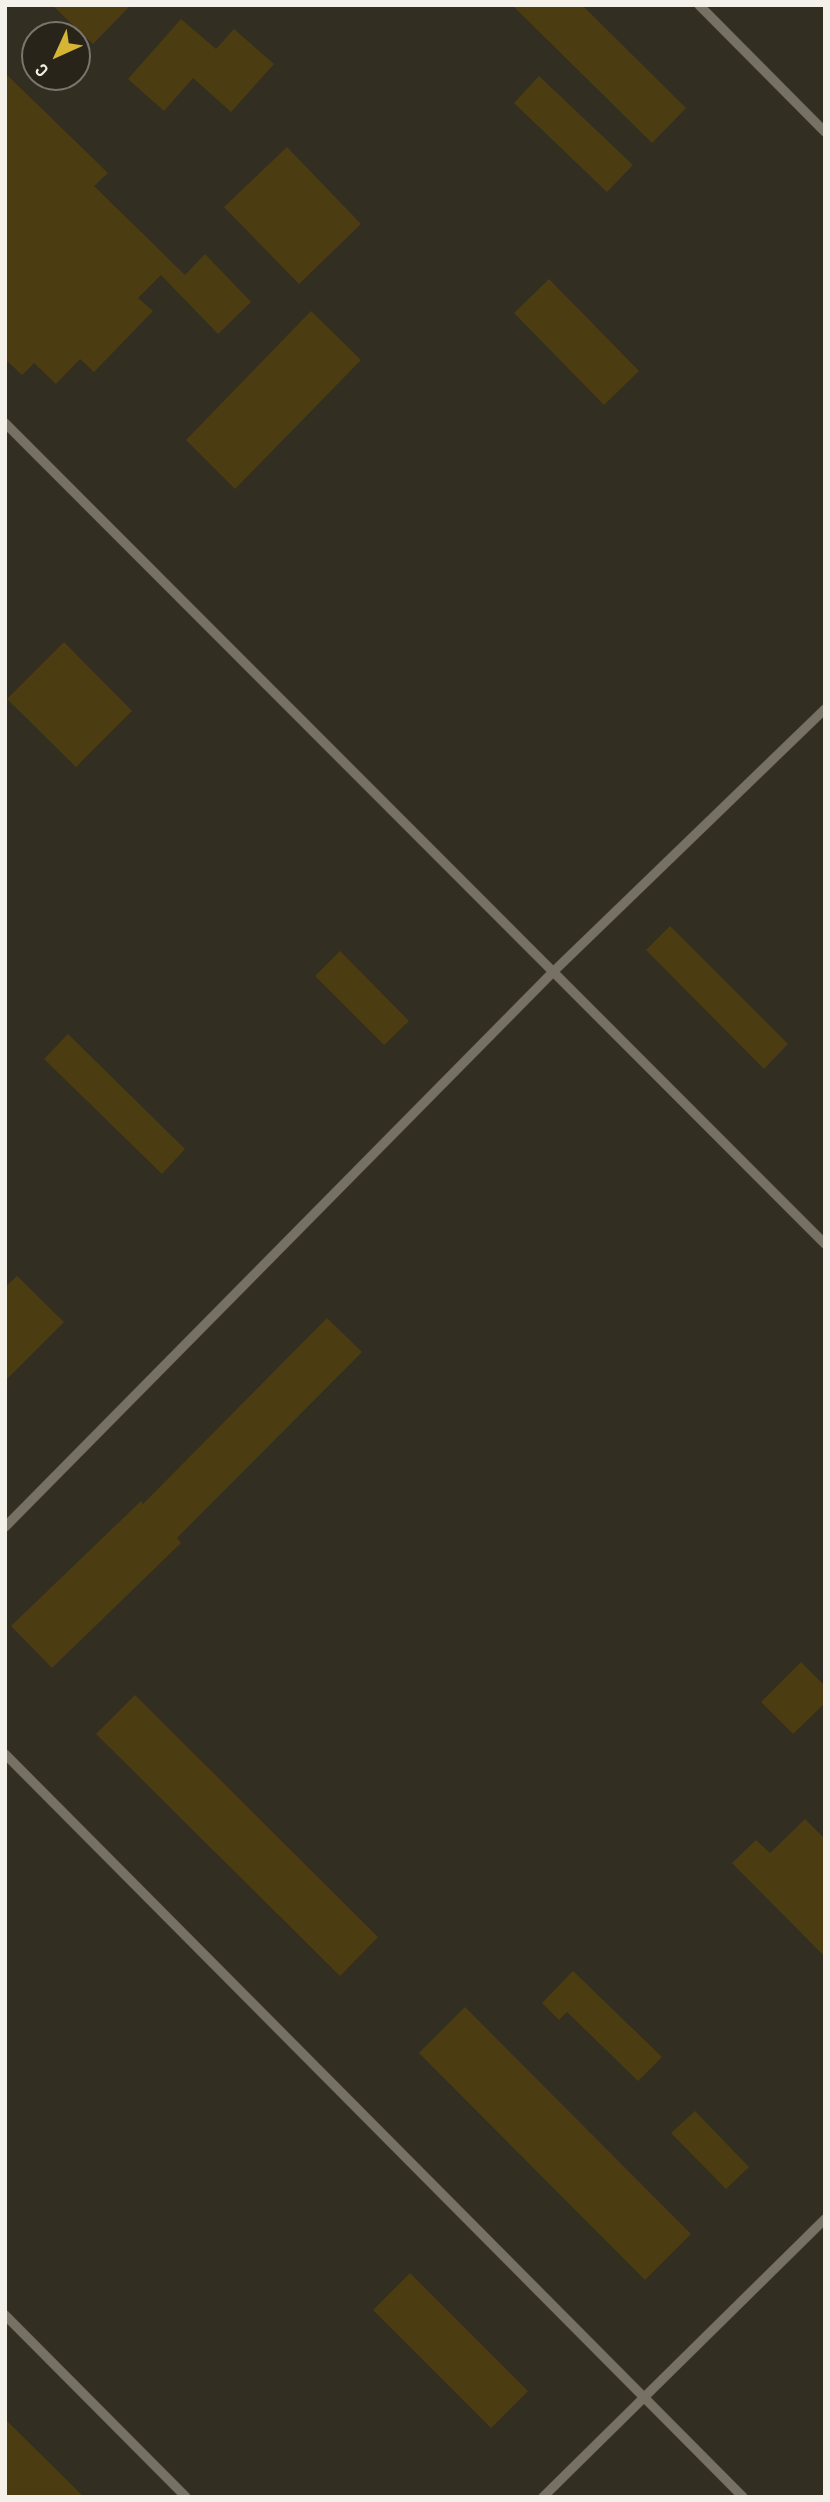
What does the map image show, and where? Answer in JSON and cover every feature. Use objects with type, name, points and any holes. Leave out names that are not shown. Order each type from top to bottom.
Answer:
[{"type":"lane","points":[[699,5],[825,132]]},
{"type":"lane","points":[[5,423],[825,1244]]},
{"type":"lane","points":[[5,1527],[553,972],[825,709]]},
{"type":"lane","points":[[5,1754],[743,2497]]},
{"type":"lane","points":[[543,2497],[825,2219]]},
{"type":"lane","points":[[5,2315],[186,2497]]},
{"type":"building","points":[[52,5],[131,5],[93,44],[91,21],[69,21]]},
{"type":"building","points":[[512,5],[582,5],[686,108],[652,143]]},
{"type":"building","points":[[181,19],[216,49],[234,29],[274,64],[231,112],[193,78],[164,111],[128,79]]},
{"type":"building","points":[[5,73],[108,173],[94,186],[185,275],[205,254],[251,302],[218,334],[161,275],[138,298],[153,311],[94,372],[80,359],[56,384],[34,363],[22,375],[5,359]]},
{"type":"building","points":[[539,76],[633,165],[607,192],[514,103]]},
{"type":"building","points":[[287,147],[361,224],[299,284],[224,207]]},
{"type":"building","points":[[549,279],[639,371],[604,405],[514,313]]},
{"type":"building","points":[[311,311],[361,360],[235,489],[186,440]]},
{"type":"building","points":[[64,642],[132,711],[76,767],[7,699]]},
{"type":"building","points":[[670,926],[788,1044],[764,1069],[646,950]]},
{"type":"building","points":[[340,951],[409,1021],[384,1045],[315,976]]},
{"type":"building","points":[[68,1034],[185,1149],[162,1174],[44,1059]]},
{"type":"building","points":[[17,1276],[64,1322],[5,1381],[5,1287]]},
{"type":"building","points":[[327,1318],[362,1352],[177,1538],[181,1543],[52,1668],[11,1626],[141,1501],[143,1504]]},
{"type":"building","points":[[801,1662],[825,1686],[825,1703],[793,1734],[761,1702]]},
{"type":"building","points":[[135,1695],[378,1937],[340,1976],[96,1734]]},
{"type":"building","points":[[805,1819],[825,1839],[825,1957],[732,1863],[756,1840],[770,1853]]},
{"type":"building","points":[[573,1971],[662,2057],[638,2081],[567,2012],[559,2020],[542,2003]]},
{"type":"building","points":[[465,2007],[691,2234],[645,2280],[419,2053]]},
{"type":"building","points":[[695,2111],[749,2167],[726,2189],[671,2133]]},
{"type":"building","points":[[410,2273],[528,2391],[491,2428],[373,2310]]},
{"type":"building","points":[[5,2419],[84,2497],[5,2497]]}]
